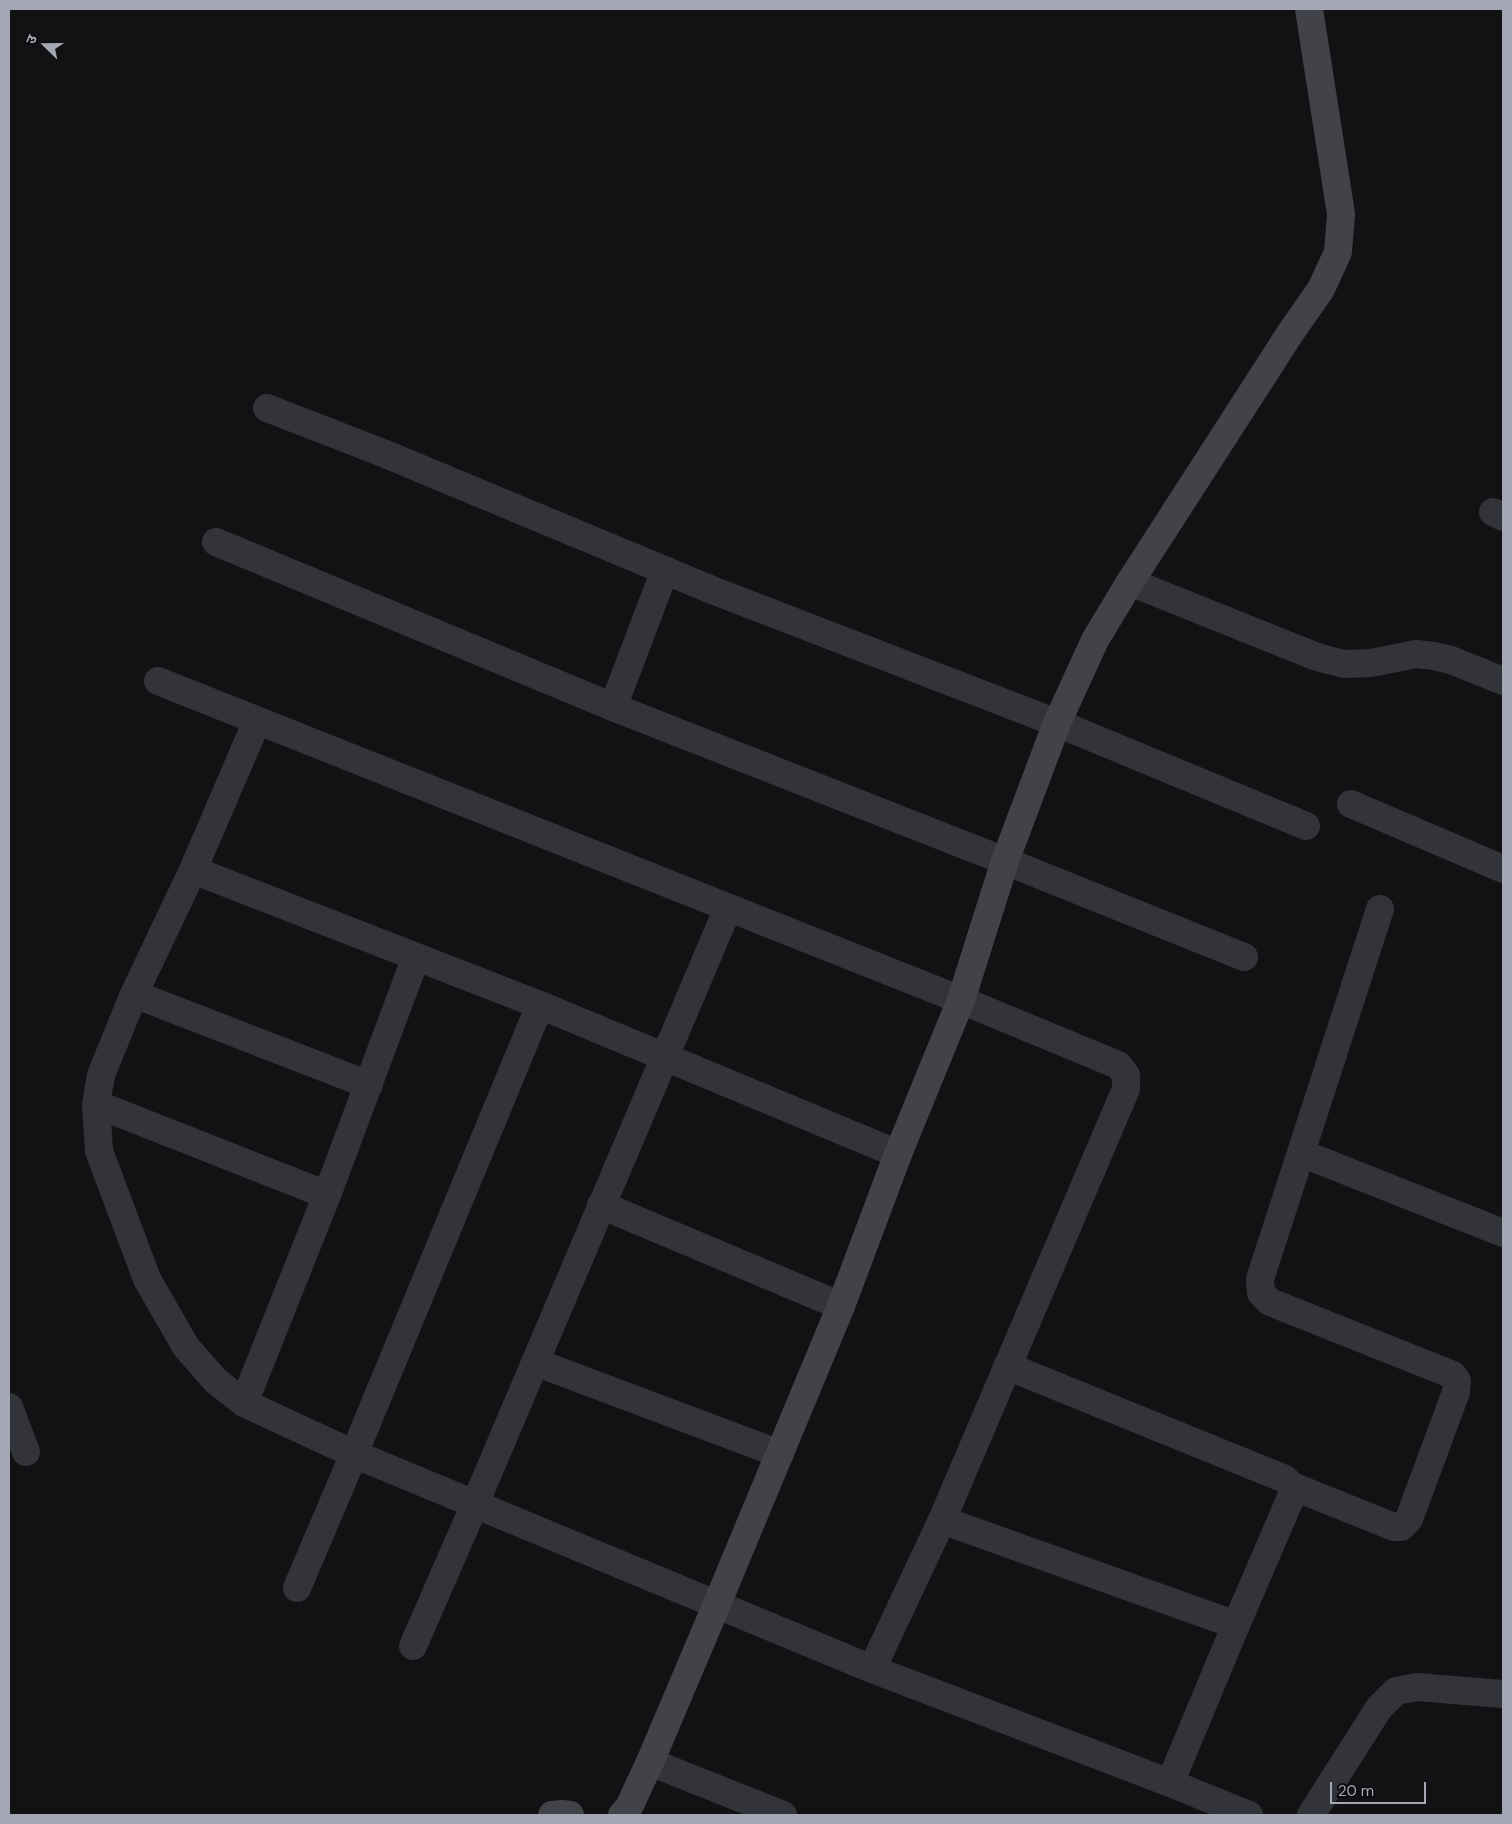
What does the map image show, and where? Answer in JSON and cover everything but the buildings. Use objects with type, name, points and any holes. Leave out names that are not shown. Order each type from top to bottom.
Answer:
[{"type":"street","points":[[622,1815],[629,1807],[650,1762],[718,1604],[841,1306],[898,1154],[961,1000],[1005,861],[1057,723],[1095,640],[1130,582],[1321,289],[1338,252],[1341,214],[1309,9]]},
{"type":"street","points":[[267,408],[383,453],[721,593],[1057,723],[1306,826]]},
{"type":"street","points":[[216,542],[613,707],[1244,957]]},
{"type":"street","points":[[613,707],[665,570]]},
{"type":"street","points":[[1130,582],[1317,657],[1344,664],[1371,663],[1416,654],[1434,656],[1451,660],[1503,681]]},
{"type":"street","points":[[158,682],[961,1000],[1118,1065],[1126,1075],[1126,1090],[942,1520],[872,1669]]},
{"type":"street","points":[[257,721],[193,870],[134,994],[101,1075],[96,1104],[99,1151],[147,1278],[186,1347],[216,1381],[244,1403],[354,1454],[872,1669],[1249,1815]]},
{"type":"street","points":[[1351,804],[1503,869]]},
{"type":"street","points":[[193,870],[540,1005],[898,1154]]},
{"type":"street","points":[[413,1646],[728,908]]},
{"type":"street","points":[[1007,1366],[1285,1479],[1292,1486],[1394,1527],[1401,1527],[1409,1519],[1456,1392],[1457,1381],[1453,1376],[1270,1302],[1261,1293],[1260,1279],[1380,908]]},
{"type":"street","points":[[244,1403],[327,1195],[416,957]]},
{"type":"street","points":[[134,994],[369,1085]]},
{"type":"street","points":[[297,1588],[540,1005]]},
{"type":"street","points":[[96,1104],[327,1195]]},
{"type":"street","points":[[1301,1153],[1503,1233]]},
{"type":"street","points":[[601,1205],[841,1306]]},
{"type":"street","points":[[535,1362],[780,1454]]},
{"type":"street","points":[[9,1407],[26,1452]]},
{"type":"street","points":[[1170,1783],[1292,1495],[1292,1486]]},
{"type":"street","points":[[942,1520],[1236,1625]]},
{"type":"street","points":[[1310,1815],[1379,1708],[1396,1691],[1417,1687],[1503,1694]]},
{"type":"street","points":[[650,1762],[784,1815]]},
{"type":"street","points":[[552,1815],[570,1815]]}]
